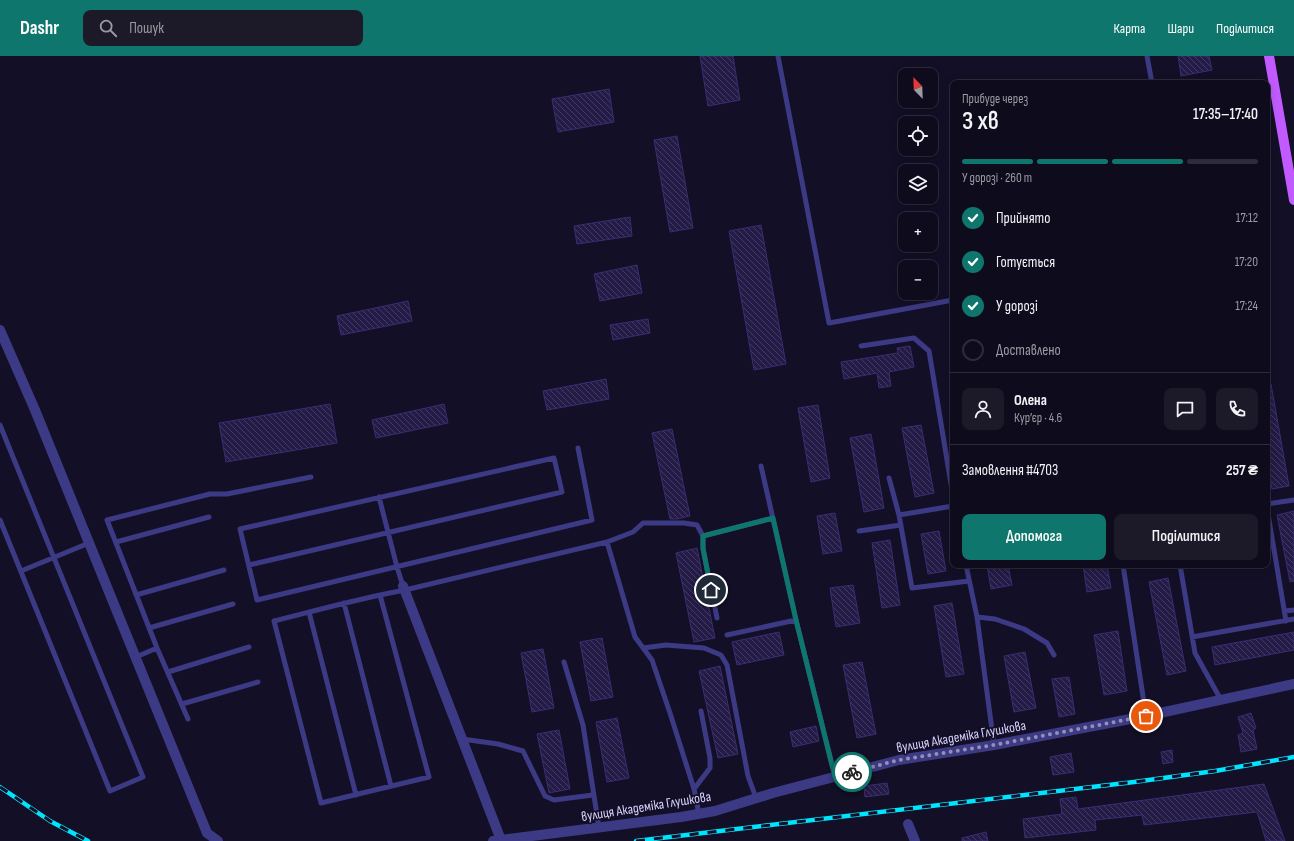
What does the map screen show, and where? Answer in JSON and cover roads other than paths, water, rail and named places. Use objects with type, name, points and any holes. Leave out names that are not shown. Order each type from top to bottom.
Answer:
[{"type":"main road","points":[[1268,56],[1294,200]]},
{"type":"street","points":[[0,330],[35,410],[207,833],[218,841]]},
{"type":"street","points":[[404,588],[462,739],[497,841]]},
{"type":"street","name":"вулиця Академіка Глушкова","points":[[497,841],[715,811],[756,798],[899,760],[994,745],[1146,716],[1222,701],[1294,684]]},
{"type":"street","points":[[908,824],[915,841]]},
{"type":"lane","points":[[778,56],[829,324],[950,301]]},
{"type":"lane","points":[[1147,56],[1151,80]]},
{"type":"lane","points":[[861,346],[914,338],[929,351],[950,478]]},
{"type":"lane","points":[[0,425],[143,777],[110,791],[0,520]]},
{"type":"lane","points":[[248,566],[562,492],[554,458],[240,529],[248,566],[257,600],[592,520],[578,448]]},
{"type":"lane","points":[[761,466],[796,620],[835,777]]},
{"type":"lane","points":[[188,719],[157,648],[107,520],[210,494],[228,494],[311,477]]},
{"type":"lane","points":[[889,478],[901,525],[912,588],[969,581]]},
{"type":"lane","points":[[379,497],[404,588]]},
{"type":"lane","points":[[1270,504],[1294,500]]},
{"type":"lane","points":[[899,516],[950,507]]},
{"type":"lane","points":[[116,542],[209,517]]},
{"type":"lane","points":[[703,536],[773,518]]},
{"type":"lane","points":[[380,595],[429,777],[321,804],[274,621],[404,588],[607,542],[633,532],[643,523],[684,523],[697,525],[703,536],[703,548],[717,618]]},
{"type":"lane","points":[[860,531],[901,525]]},
{"type":"lane","points":[[1270,525],[1286,621]]},
{"type":"lane","points":[[607,542],[636,637],[652,660],[694,789],[699,814]]},
{"type":"lane","points":[[21,571],[89,543]]},
{"type":"lane","points":[[967,568],[977,617],[994,745]]},
{"type":"lane","points":[[1123,568],[1146,716]]},
{"type":"lane","points":[[1180,568],[1195,653],[1222,701]]},
{"type":"lane","points":[[136,595],[224,570]]},
{"type":"lane","points":[[344,603],[391,786]]},
{"type":"lane","points":[[149,628],[233,604]]},
{"type":"lane","points":[[1285,611],[1294,610]]},
{"type":"lane","points":[[309,612],[356,795]]},
{"type":"lane","points":[[977,617],[995,619],[1024,630],[1047,643],[1054,655]]},
{"type":"lane","points":[[1192,637],[1294,619]]},
{"type":"lane","points":[[727,636],[796,620]]},
{"type":"lane","points":[[643,648],[666,645],[704,648],[721,655],[727,665],[748,776],[756,798]]},
{"type":"lane","points":[[136,657],[157,648]]},
{"type":"lane","points":[[168,672],[249,648]]},
{"type":"lane","points":[[564,662],[583,725],[600,828]]},
{"type":"lane","points":[[182,704],[258,682]]},
{"type":"lane","points":[[694,789],[710,768],[710,758],[701,711]]},
{"type":"lane","points":[[462,739],[498,744],[523,751],[545,796],[554,800],[594,795]]},
{"type":"railway","points":[[636,841],[1134,782],[1215,771],[1294,757]]},
{"type":"railway","points":[[0,787],[50,821],[88,841]]}]
